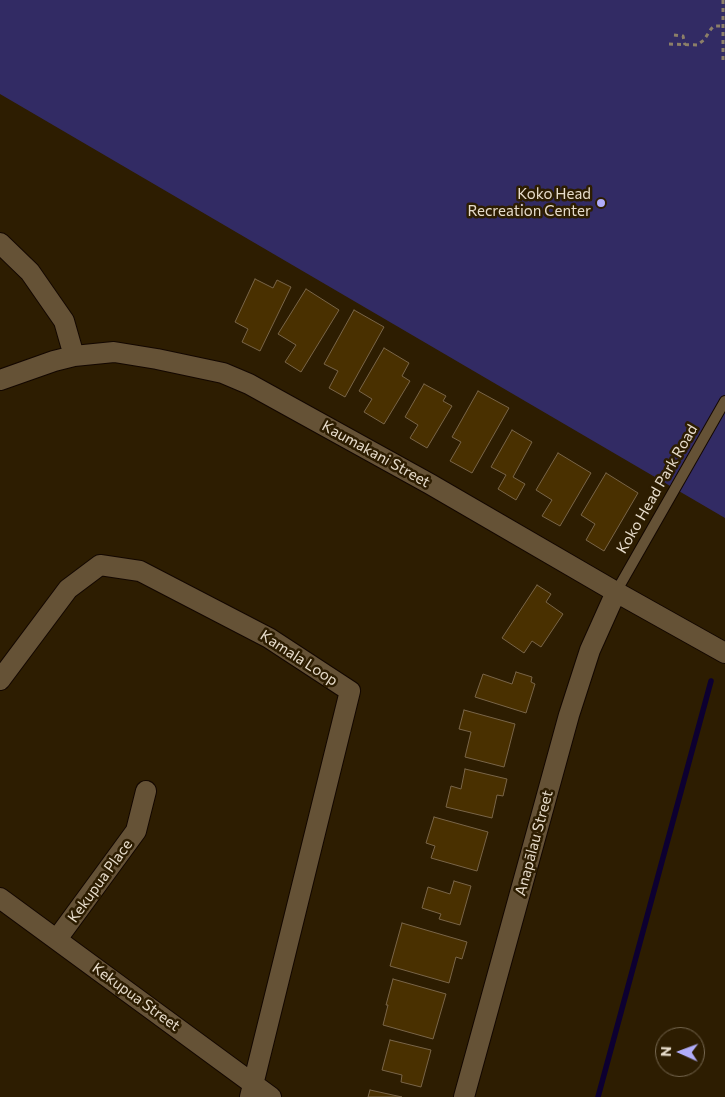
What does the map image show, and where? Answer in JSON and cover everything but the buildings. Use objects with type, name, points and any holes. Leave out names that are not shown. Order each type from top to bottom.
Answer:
[{"type":"street","points":[[0,243],[30,272],[64,321],[74,356]]},
{"type":"street","name":"Kaumakani Street","points":[[0,380],[54,360],[114,352],[157,358],[223,373],[250,384],[430,484],[725,653]]},
{"type":"street","name":"Kamala Loop","points":[[0,680],[68,589],[100,566],[140,570],[268,638],[350,691],[252,1090]]},
{"type":"street","name":"Anapālau Street","points":[[464,1097],[569,715],[590,650],[616,592]]},
{"type":"street","name":"Kekupua Place","points":[[57,939],[136,831],[146,791]]},
{"type":"street","name":"Kekupua Street","points":[[0,898],[57,939],[252,1090],[272,1097]]},
{"type":"lane","name":"Koko Head Park Road","points":[[616,592],[725,401]]},
{"type":"path","points":[[723,0],[723,60]]},
{"type":"path","points":[[669,44],[685,45],[700,43],[714,26],[723,26]]},
{"type":"path","points":[[674,35],[683,36],[685,45]]},
{"type":"shaded area","points":[[0,0],[725,0],[725,518],[0,94]]},
{"type":"waterway","points":[[598,1097],[711,681]]},
{"type":"place","name":"Koko Head Recreation Center","points":[[601,203]]}]
